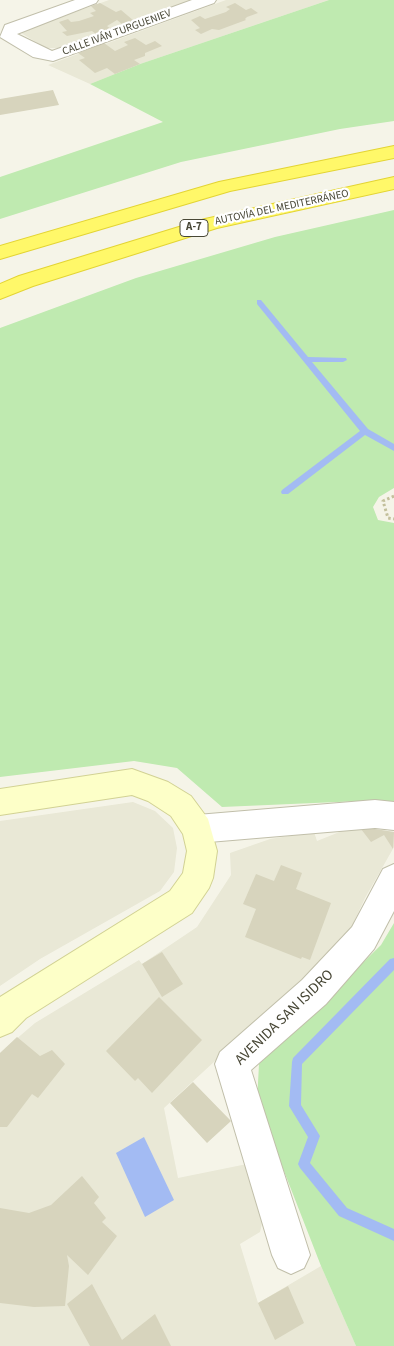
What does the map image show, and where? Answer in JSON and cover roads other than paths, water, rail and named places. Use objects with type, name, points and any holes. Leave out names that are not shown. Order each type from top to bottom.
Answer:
[{"type":"highway","points":[[0,253],[226,186],[394,152]]},
{"type":"highway","name":"AUTOVÍA DEL MEDITERRÁNEO","points":[[0,292],[26,281],[212,223],[394,184]]},
{"type":"highway","points":[[0,309],[65,283],[338,195]]},
{"type":"street","name":"CALLE IVÁN TURGUENIEV","points":[[90,0],[11,29],[8,36],[39,53],[53,56],[208,0]]},
{"type":"street","points":[[0,802],[132,782],[158,792],[181,806],[197,829],[202,851],[198,878],[181,902],[14,1006],[0,1020]]},
{"type":"street","points":[[197,829],[375,814],[394,816]]},
{"type":"street","name":"AVENIDA SAN ISIDRO","points":[[291,1255],[232,1064],[314,992],[363,938],[394,879]]},
{"type":"water","points":[[144,1137],[174,1200],[145,1217],[116,1153]]},
{"type":"waterway","points":[[259,302],[365,431]]},
{"type":"waterway","points":[[306,359],[343,360]]},
{"type":"waterway","points":[[285,492],[365,431]]},
{"type":"waterway","points":[[365,431],[394,448]]},
{"type":"waterway","points":[[394,963],[297,1062],[295,1106],[314,1136],[304,1164],[343,1212],[394,1235]]}]
